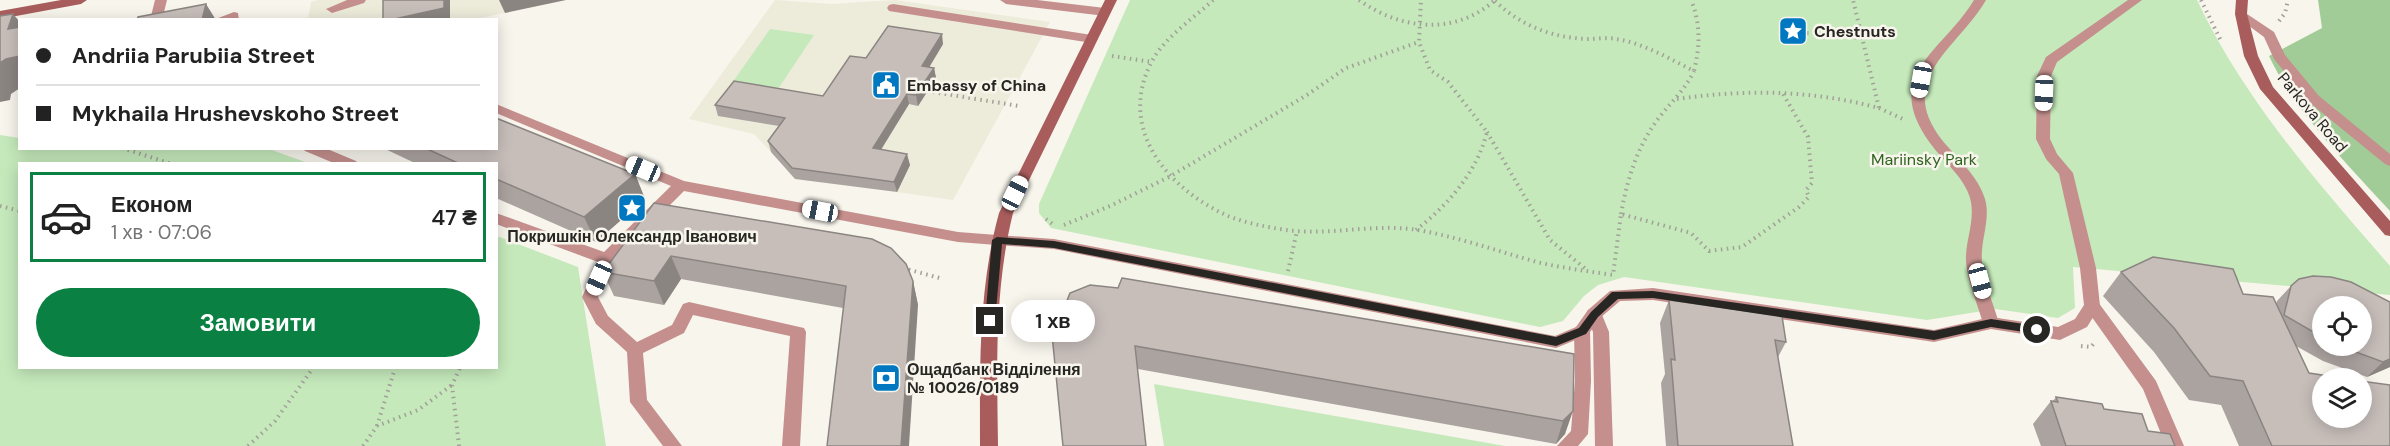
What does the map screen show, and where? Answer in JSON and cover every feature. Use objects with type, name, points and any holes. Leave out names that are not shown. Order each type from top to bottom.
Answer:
[{"type":"main road","points":[[0,15],[81,0]]},
{"type":"main road","points":[[989,446],[989,343],[992,279],[997,240],[1006,213],[1108,6]]},
{"type":"main road","name":"Parkova Road","points":[[2241,7],[2251,57],[2267,89],[2390,231]]},
{"type":"street","points":[[156,18],[161,0]]},
{"type":"street","points":[[332,9],[360,0]]},
{"type":"street","points":[[1006,0],[1108,6]]},
{"type":"street","points":[[1980,0],[1964,21],[1934,52],[1921,80],[1918,97],[1920,116],[1964,175],[1977,197],[1980,209],[1974,260],[1991,323]]},
{"type":"street","points":[[2136,0],[2051,60],[2043,76],[2043,139],[2051,156],[2066,173],[2088,268],[2092,306],[2150,386],[2175,446]]},
{"type":"street","points":[[2241,7],[2269,35],[2279,56],[2314,99],[2390,161]]},
{"type":"street","points":[[893,8],[1092,39]]},
{"type":"street","points":[[498,109],[681,185],[958,237],[1054,244],[1556,342],[1582,331],[1594,314],[1616,295],[1653,294],[1934,336],[1991,323],[2060,334],[2081,323],[2092,306]]},
{"type":"street","points":[[315,150],[346,162]]},
{"type":"street","points":[[673,446],[639,402],[635,350],[602,320],[590,297],[607,259],[681,185]]},
{"type":"street","points":[[498,219],[607,259]]},
{"type":"street","points":[[635,350],[678,329],[689,308],[798,332],[791,446]]},
{"type":"street","points":[[1594,314],[1601,333],[1604,446]]},
{"type":"street","points":[[1566,446],[1579,434],[1583,381],[1582,331]]},
{"type":"path","points":[[1212,0],[1161,49],[1152,62],[1140,97],[1141,119],[1149,146],[1169,177],[1184,191],[1228,216],[1297,231],[1416,230],[1451,237],[1556,266],[1613,275],[1626,185],[1634,159],[1659,118],[1689,86],[1694,71],[1699,53],[1699,38],[1695,7],[1691,0]]},
{"type":"path","points":[[1359,0],[1382,15],[1419,24],[1466,20],[1478,15],[1495,0],[1510,15],[1532,26],[1585,39],[1624,41],[1656,51],[1694,71]]},
{"type":"path","points":[[1421,0],[1419,42],[1430,70],[1448,82],[1487,132],[1550,240],[1589,271]]},
{"type":"path","points":[[1677,99],[1727,92],[1782,92],[1835,97],[1879,108],[1853,0]]},
{"type":"path","points":[[2201,0],[2222,43]]},
{"type":"path","points":[[1807,33],[1863,38]]},
{"type":"path","points":[[1046,219],[1058,227],[1068,224],[1169,177],[1307,95],[1346,68],[1419,42]]},
{"type":"path","points":[[1112,56],[1152,62]]},
{"type":"path","points":[[927,91],[1019,106]]},
{"type":"path","points":[[1621,214],[1691,233],[1708,251],[1742,247],[1799,207],[1809,197],[1806,190],[1812,183],[1808,137],[1782,92]]},
{"type":"path","points":[[1416,230],[1432,218],[1456,190],[1480,154],[1487,132]]},
{"type":"path","points":[[128,150],[166,162]]},
{"type":"path","points":[[0,206],[18,210]]},
{"type":"path","points":[[1286,280],[1297,231]]},
{"type":"path","points":[[898,266],[943,279]]},
{"type":"path","points":[[248,446],[275,421],[312,369]]},
{"type":"path","points":[[363,446],[376,426],[395,369]]},
{"type":"path","points":[[376,426],[418,410],[452,385],[460,369]]},
{"type":"path","points":[[452,385],[459,446]]},
{"type":"shaded area","points":[[318,0],[566,0],[480,18],[308,18],[311,2]]},
{"type":"shaded area","points":[[775,0],[832,4],[895,0],[1050,22],[953,200],[897,192],[771,152],[754,134],[689,119]]},
{"type":"green space","name":"Mariinsky Park","points":[[1130,0],[2197,0],[2216,37],[2260,106],[2310,172],[2390,266],[2390,295],[2073,267],[2075,308],[2058,318],[1995,309],[1927,320],[1624,277],[1598,285],[1584,296],[1563,321],[1540,327],[1051,228],[1039,213],[1039,204]]},
{"type":"green space","points":[[2318,0],[2390,0],[2390,211],[2308,118],[2280,77],[2269,56],[2322,28]]},
{"type":"green space","points":[[770,29],[814,35],[776,92],[730,86]]},
{"type":"green space","points":[[0,135],[18,138],[18,150],[272,150],[305,162],[18,162],[18,369],[498,369],[498,236],[578,267],[606,446],[0,446]]},
{"type":"green space","points":[[1154,384],[1505,446],[1164,446]]},
{"type":"building","points":[[383,0],[444,0],[444,8],[399,18],[383,18]]},
{"type":"building","points":[[206,4],[202,18],[138,17]]},
{"type":"building","points":[[13,14],[8,29],[18,27],[18,56],[0,63],[0,16]]},
{"type":"building","points":[[888,26],[942,34],[922,66],[934,68],[916,95],[907,94],[873,148],[907,154],[894,182],[792,168],[768,141],[785,118],[715,105],[734,81],[823,96],[850,56],[866,58]]},
{"type":"building","points":[[498,119],[635,174],[584,217],[498,180],[498,162],[456,162],[429,150],[498,150]]},
{"type":"building","points":[[654,203],[872,239],[891,248],[906,264],[913,281],[901,446],[827,446],[846,286],[671,256],[654,281],[603,272]]},
{"type":"building","points":[[2153,257],[2233,269],[2243,294],[2273,297],[2309,373],[2312,373],[2312,428],[2372,428],[2372,383],[2390,385],[2390,446],[2272,446],[2243,381],[2210,376],[2174,328],[2121,272]]},
{"type":"building","points":[[2313,276],[2331,277],[2351,282],[2390,302],[2390,359],[2383,362],[2367,356],[2372,356],[2372,296],[2312,296],[2312,331],[2284,315],[2291,286],[2299,279]]},
{"type":"building","points":[[1122,278],[1574,354],[1573,411],[1563,421],[1135,346],[1146,446],[1063,446],[1050,314],[1062,313],[1070,293],[1090,285],[1118,288]]},
{"type":"building","points":[[1669,300],[1782,316],[1786,342],[1775,340],[1793,446],[1678,446],[1671,359],[1675,360]]},
{"type":"building","points":[[2056,397],[2102,404],[2104,409],[2142,414],[2148,431],[2170,434],[2175,446],[2066,446],[2051,401],[2058,402]]},
{"type":"place","name":"Chestnuts","points":[[1793,31]]},
{"type":"place","name":"Embassy of China","points":[[886,85]]},
{"type":"place","name":"Покришкін Олександр Іванович","points":[[632,208]]},
{"type":"place","name":"Ощадбанк Відділення № 10026/0189","points":[[886,378]]},
{"type":"route","points":[[990,321],[997,240],[1054,244],[1556,342],[1582,331],[1588,326],[1594,314],[1616,295],[1653,294],[1934,336],[1991,323],[2037,330]]}]
